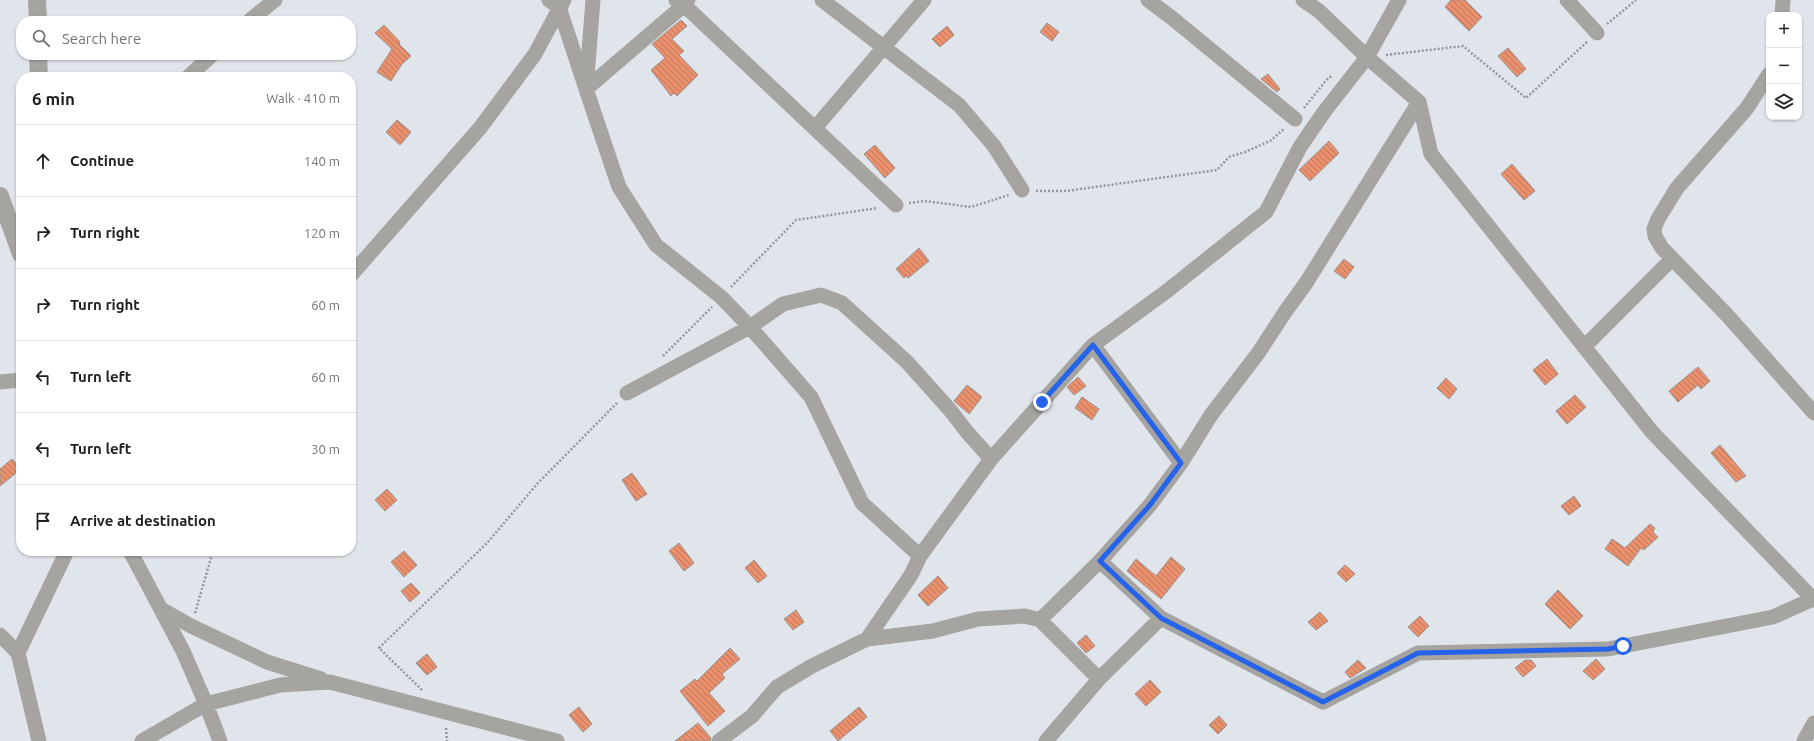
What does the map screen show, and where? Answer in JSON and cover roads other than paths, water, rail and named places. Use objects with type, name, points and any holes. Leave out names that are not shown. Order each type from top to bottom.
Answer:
[{"type":"street","points":[[37,0],[38,16]]},
{"type":"street","points":[[255,16],[275,0]]},
{"type":"street","points":[[586,89],[593,0]]},
{"type":"street","points":[[822,0],[959,105],[994,146],[1022,190]]},
{"type":"street","points":[[815,128],[924,0]]},
{"type":"street","points":[[1148,0],[1295,119]]},
{"type":"street","points":[[1100,561],[1161,618],[1323,702],[1418,653],[1608,649],[1773,617],[1814,599],[1652,432],[1584,347],[1431,154],[1419,102],[1319,12],[1303,0]]},
{"type":"street","points":[[867,639],[911,575],[920,556],[991,459],[1093,345],[1167,292],[1266,212],[1300,147],[1324,112],[1367,56],[1399,0]]},
{"type":"street","points":[[1567,0],[1597,33]]},
{"type":"street","points":[[1782,12],[1783,0]]},
{"type":"street","points":[[557,2],[619,187],[656,245],[721,297],[750,327],[811,396],[862,503],[920,556]]},
{"type":"street","points":[[356,269],[480,128],[535,54],[557,2]]},
{"type":"street","points":[[586,89],[683,2],[896,205]]},
{"type":"street","points":[[38,60],[39,72]]},
{"type":"street","points":[[193,72],[207,60]]},
{"type":"street","points":[[1766,79],[1747,108],[1712,146],[1677,188],[1658,219],[1654,229],[1655,236],[1662,248],[1727,315],[1814,413]]},
{"type":"street","points":[[1040,620],[1100,561],[1150,505],[1181,463],[1211,415],[1259,352],[1306,283],[1419,102]]},
{"type":"street","points":[[0,196],[16,240]]},
{"type":"street","points":[[1584,347],[1672,259]]},
{"type":"street","points":[[627,393],[750,327],[783,304],[821,295],[842,303],[907,362],[991,459]]},
{"type":"street","points":[[1093,345],[1181,463]]},
{"type":"street","points":[[0,382],[16,380]]},
{"type":"street","points":[[18,653],[64,556]]},
{"type":"street","points":[[133,556],[183,651],[220,741]]},
{"type":"street","points":[[161,609],[191,626],[267,662],[330,682],[557,741]]},
{"type":"street","points":[[727,738],[752,716],[777,687],[812,666],[867,639],[933,631],[978,619],[1025,616],[1040,620],[1099,679]]},
{"type":"street","points":[[1046,741],[1099,679],[1161,618]]},
{"type":"street","points":[[0,635],[18,653],[39,741]]},
{"type":"street","points":[[142,741],[206,704],[280,685],[330,682]]},
{"type":"street","points":[[1804,741],[1814,723]]}]
